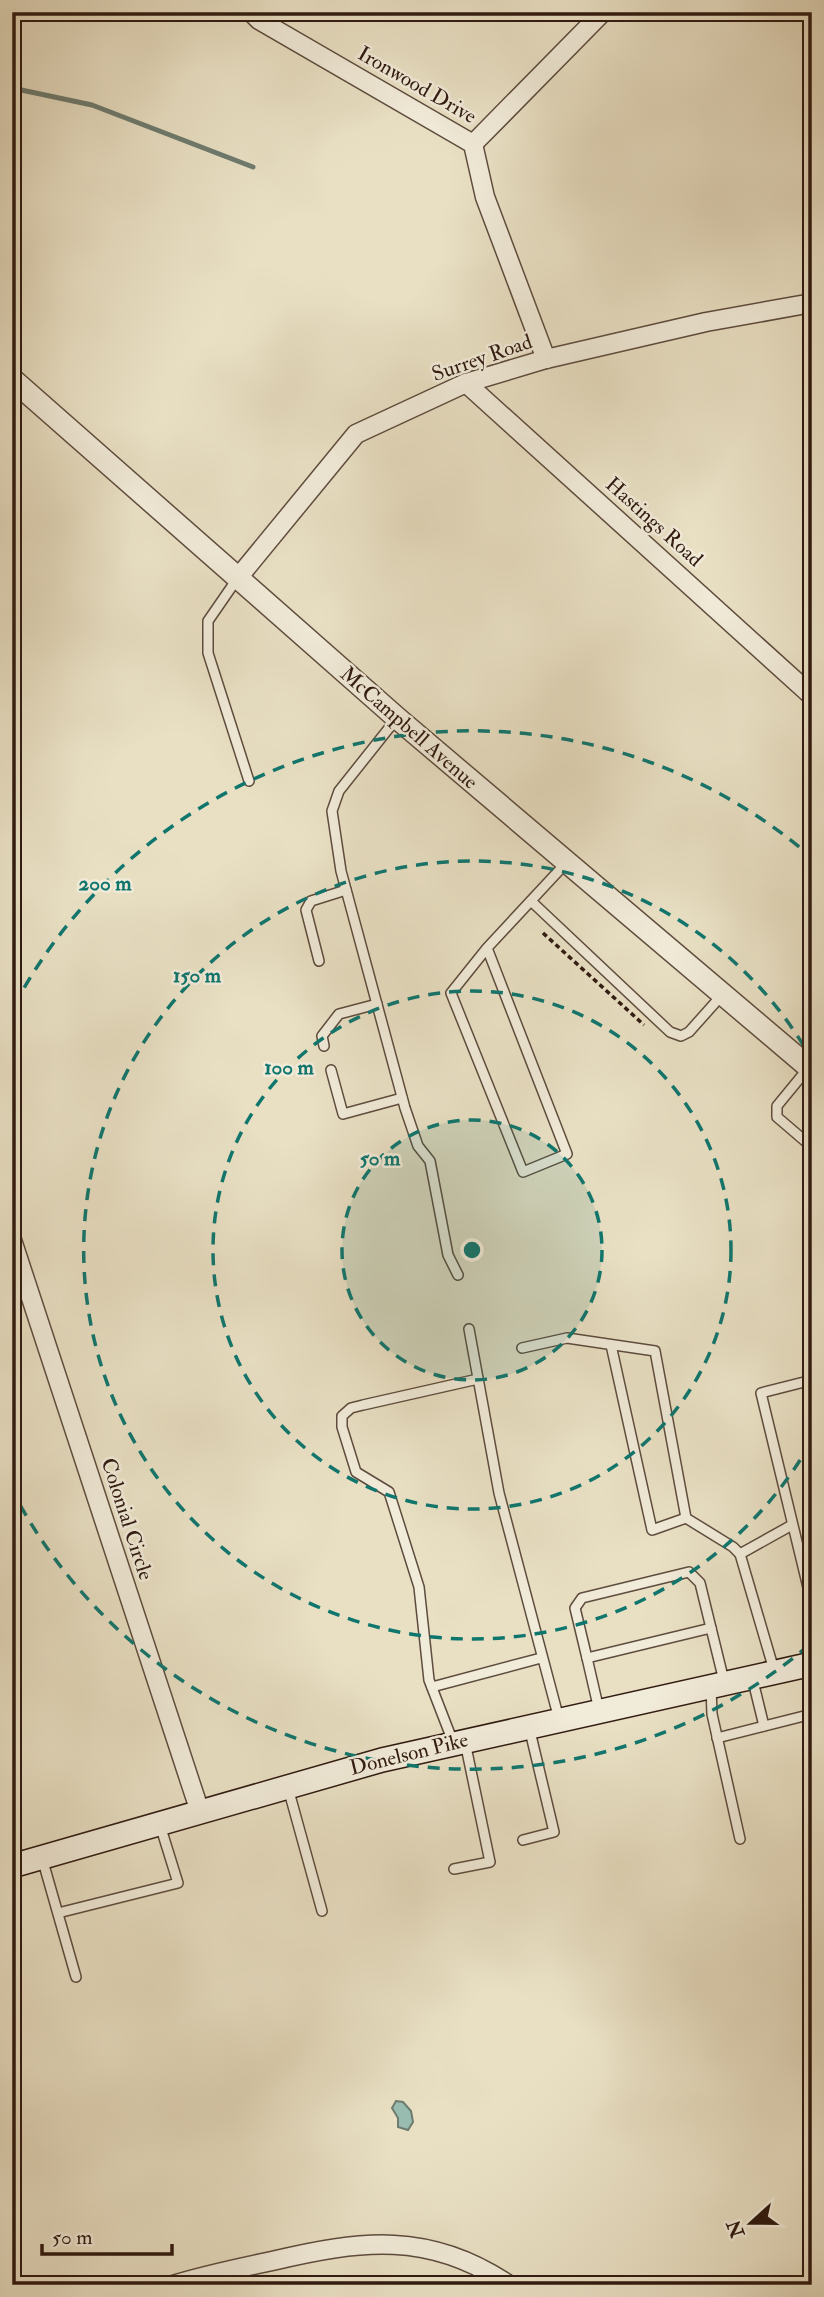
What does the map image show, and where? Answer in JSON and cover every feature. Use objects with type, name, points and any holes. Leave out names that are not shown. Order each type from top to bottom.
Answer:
[{"type":"main road","name":"Donelson Pike","points":[[13,1864],[459,1741],[812,1664]]},
{"type":"street","name":"Ironwood Drive","points":[[251,12],[259,20],[473,144],[485,197],[546,359]]},
{"type":"street","points":[[473,144],[603,12]]},
{"type":"street","name":"Surrey Road","points":[[237,579],[356,434],[466,383],[546,359],[706,322],[812,303]]},
{"type":"street","name":"McCampbell Avenue","points":[[12,379],[397,718],[810,1068]]},
{"type":"street","name":"Hastings Road","points":[[466,383],[812,696]]},
{"type":"street","name":"Colonial Circle","points":[[12,1240],[200,1812]]},
{"type":"street","points":[[173,2285],[311,2252],[382,2243],[421,2246],[459,2258],[509,2285]]},
{"type":"lane","points":[[237,579],[208,621],[208,653],[249,780]]},
{"type":"lane","points":[[397,718],[339,790],[332,811],[346,890],[402,1098],[418,1146],[430,1161],[448,1255],[458,1275]]},
{"type":"lane","points":[[487,948],[567,1154],[523,1172],[451,992],[487,948],[567,862]]},
{"type":"lane","points":[[319,961],[306,910],[311,901],[346,890]]},
{"type":"lane","points":[[531,901],[670,1031],[681,1035],[689,1032],[723,994]]},
{"type":"lane","points":[[324,1045],[322,1036],[339,1014],[377,1004]]},
{"type":"lane","points":[[810,1068],[777,1106],[777,1117],[812,1147]]},
{"type":"lane","points":[[331,1070],[343,1114],[402,1098]]},
{"type":"lane","points":[[468,1329],[499,1493],[559,1719]]},
{"type":"lane","points":[[522,1348],[567,1338],[655,1351],[686,1518],[740,1554],[775,1672]]},
{"type":"lane","points":[[611,1345],[652,1530],[686,1518]]},
{"type":"lane","points":[[454,1869],[490,1862],[459,1741],[432,1687],[425,1664],[419,1587],[390,1492],[356,1472],[342,1427],[342,1416],[351,1408],[478,1379]]},
{"type":"lane","points":[[812,1380],[761,1393],[812,1604]]},
{"type":"lane","points":[[740,1554],[792,1525]]},
{"type":"lane","points":[[599,1710],[575,1608],[582,1598],[689,1572],[700,1583],[711,1628],[718,1684],[717,1738],[740,1839]]},
{"type":"lane","points":[[587,1658],[711,1628]]},
{"type":"lane","points":[[432,1687],[541,1658]]},
{"type":"lane","points":[[752,1677],[764,1726]]},
{"type":"lane","points":[[717,1738],[812,1714]]},
{"type":"lane","points":[[523,1840],[554,1832],[528,1726]]},
{"type":"lane","points":[[288,1787],[321,1911]]},
{"type":"lane","points":[[58,1913],[178,1882],[159,1824]]},
{"type":"lane","points":[[42,1858],[76,1977]]},
{"type":"water","points":[[396,2101],[403,2102],[411,2111],[413,2122],[408,2130],[398,2127],[398,2118],[392,2108]]},
{"type":"waterway","points":[[12,88],[92,105],[253,167]]}]
